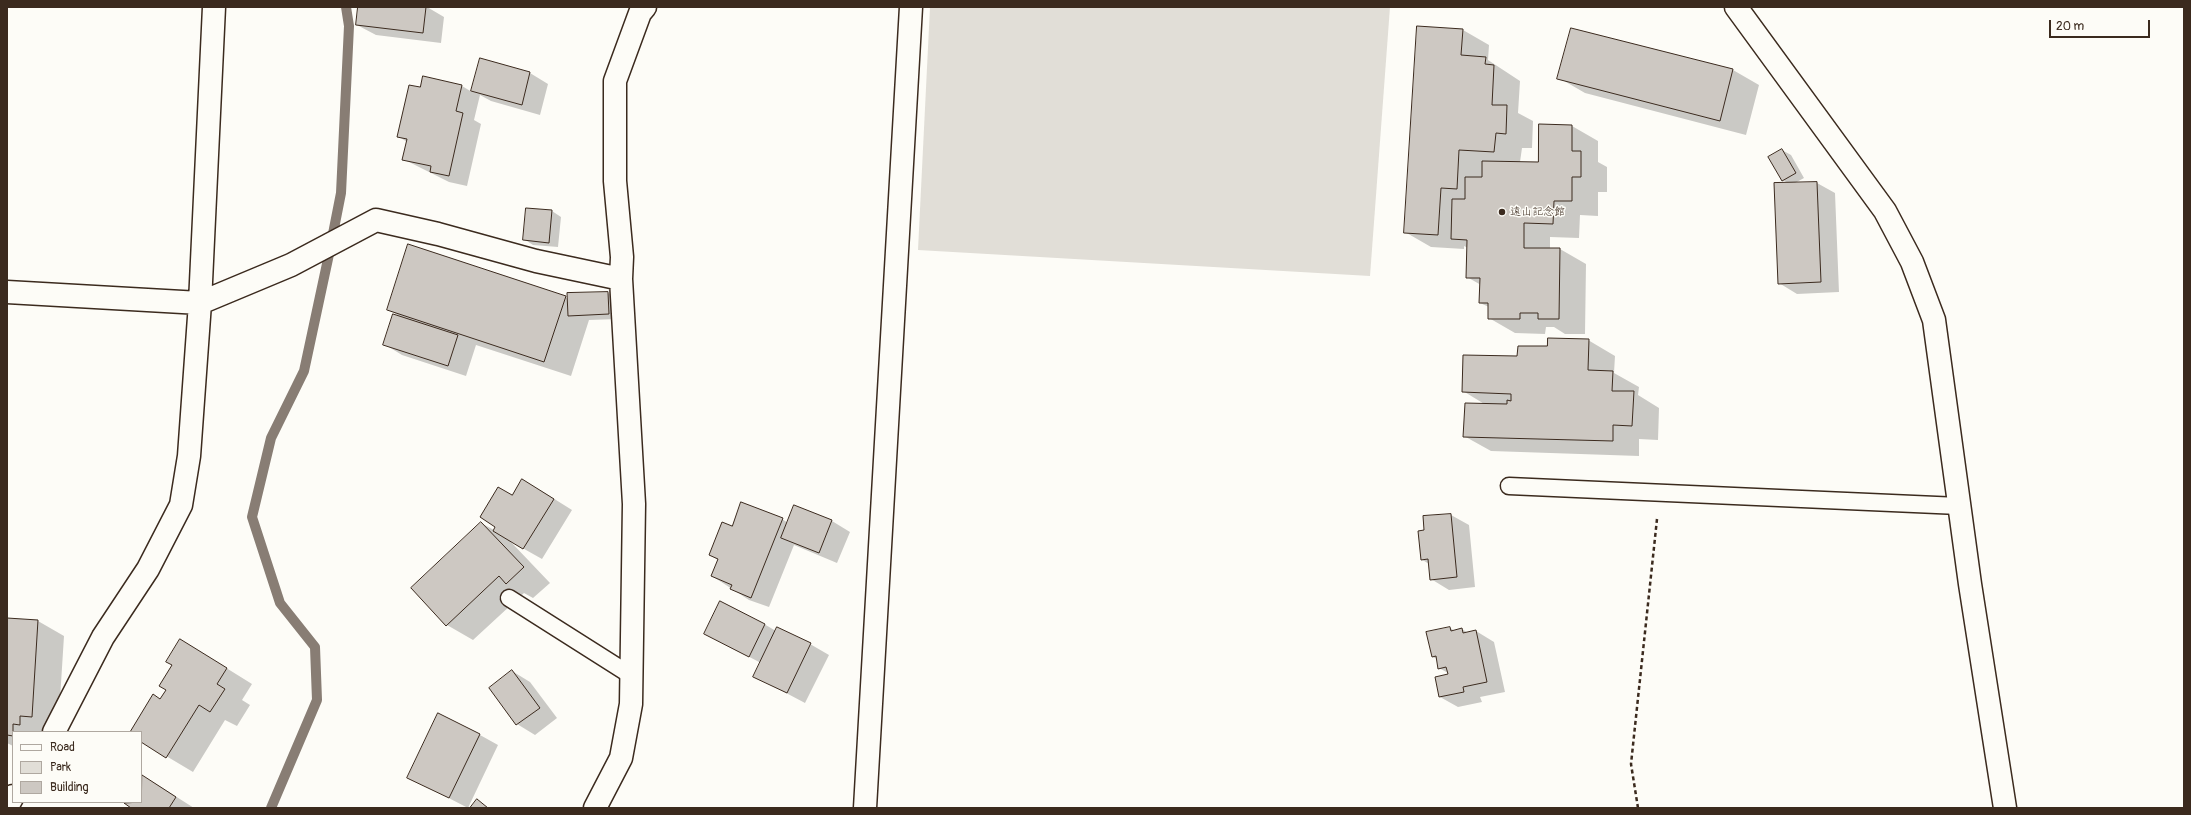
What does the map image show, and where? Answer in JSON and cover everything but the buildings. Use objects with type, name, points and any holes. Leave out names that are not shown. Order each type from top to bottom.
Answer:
[{"type":"street","points":[[55,731],[102,637],[148,568],[181,505],[190,456],[200,303],[214,7]]},
{"type":"street","points":[[595,808],[621,758],[632,704],[634,504],[621,279],[622,257],[615,181],[615,81],[640,13],[645,7]]},
{"type":"street","points":[[865,808],[911,7]]},
{"type":"street","points":[[1736,7],[1885,211],[1912,262],[1934,320],[1959,506],[2005,808]]},
{"type":"street","points":[[7,292],[200,303],[291,265],[376,220],[438,234],[536,262],[621,279]]},
{"type":"street","points":[[7,807],[12,798]]},
{"type":"lane","points":[[1509,486],[1959,506]]},
{"type":"lane","points":[[508,598],[632,676]]},
{"type":"path","points":[[1638,808],[1631,764],[1657,518],[1668,493]]},
{"type":"green space","points":[[930,7],[1390,7],[1370,276],[918,250]]},
{"type":"waterway","points":[[271,808],[317,700],[315,647],[280,603],[252,517],[271,438],[304,371],[341,193],[349,26],[346,7]]},
{"type":"place","name":"遠山記念館","points":[[1502,212]]}]
